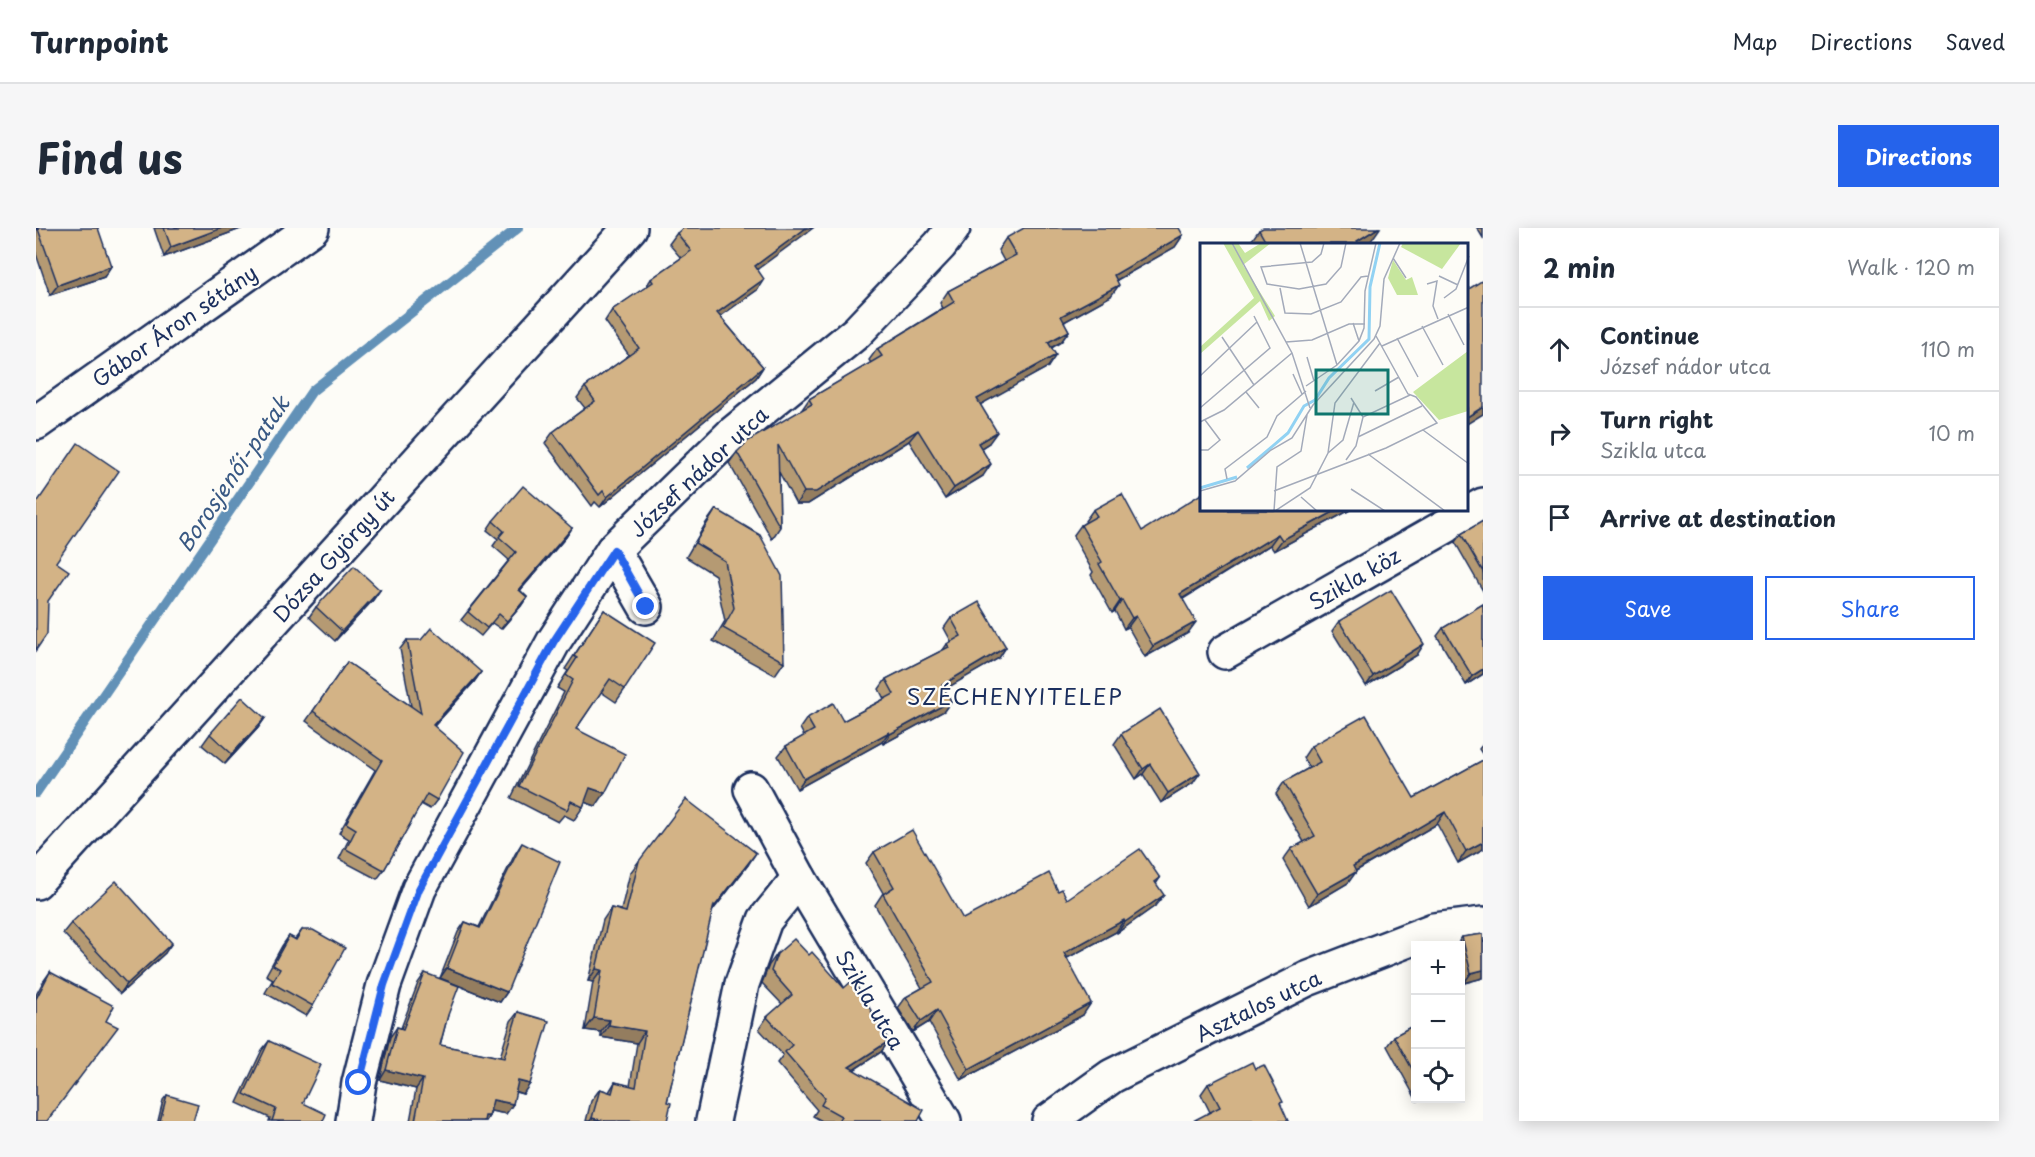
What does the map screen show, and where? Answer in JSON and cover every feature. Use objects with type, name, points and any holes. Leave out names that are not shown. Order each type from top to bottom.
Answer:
[{"type":"street","name":"Gábor Áron sétány","points":[[36,423],[312,228]]},
{"type":"street","name":"Dózsa György út","points":[[36,882],[630,228]]},
{"type":"street","name":"József nádor utca","points":[[353,1121],[359,1083],[384,985],[419,889],[554,641],[614,550],[731,435],[857,332],[940,245],[952,228]]},
{"type":"street","name":"Szikla köz","points":[[1225,652],[1483,504]]},
{"type":"street","points":[[614,550],[646,607]]},
{"type":"street","name":"Szikla utca","points":[[751,789],[799,878],[944,1121]]},
{"type":"street","points":[[713,1121],[742,984],[765,920],[799,878]]},
{"type":"street","name":"Asztalos utca","points":[[1049,1121],[1112,1076],[1307,979],[1434,930],[1483,924]]},
{"type":"building","points":[[36,228],[98,228],[111,266],[58,285]]},
{"type":"building","points":[[164,228],[222,228],[171,247]]},
{"type":"building","points":[[683,228],[806,228],[755,266],[764,279],[717,313],[763,367],[607,497],[603,491],[599,495],[553,432],[595,401],[585,387],[639,348],[612,310],[653,282],[651,279],[691,251],[677,233]]},
{"type":"building","points":[[1024,228],[1179,228],[1183,235],[1114,275],[1119,285],[1061,316],[1069,331],[1048,342],[1056,355],[977,399],[997,432],[978,443],[991,464],[954,488],[918,430],[816,492],[804,492],[778,445],[780,527],[737,452],[748,441],[812,404],[809,399],[882,356],[877,349],[954,302],[948,291],[1016,255],[1006,238]]},
{"type":"building","points":[[1263,228],[1378,228],[1357,241],[1358,243],[1266,243],[1259,230]]},
{"type":"building","points":[[1483,280],[1483,407],[1468,416],[1468,289]]},
{"type":"building","points":[[78,443],[119,471],[56,562],[69,571],[48,601],[47,634],[36,650],[36,504]]},
{"type":"building","points":[[523,486],[572,528],[519,590],[527,597],[507,621],[499,614],[487,628],[468,612],[516,552],[499,537],[504,531],[493,521]]},
{"type":"building","points":[[1122,494],[1142,531],[1200,495],[1200,512],[1333,512],[1282,540],[1278,534],[1180,594],[1196,622],[1153,646],[1136,616],[1132,618],[1122,600],[1120,601],[1081,525],[1097,516],[1093,510]]},
{"type":"building","points":[[716,509],[760,535],[782,576],[784,662],[723,628],[734,608],[725,561],[695,543]]},
{"type":"building","points":[[1483,521],[1483,572],[1461,534]]},
{"type":"building","points":[[354,566],[380,590],[342,631],[316,607]]},
{"type":"building","points":[[1391,590],[1424,644],[1373,676],[1339,621]]},
{"type":"building","points":[[979,602],[1006,647],[942,685],[951,701],[804,779],[786,746],[814,730],[807,718],[833,703],[843,721],[894,694],[886,679],[949,647],[947,644],[961,636],[951,618]]},
{"type":"building","points":[[1483,604],[1483,669],[1472,676],[1443,628]]},
{"type":"building","points":[[604,610],[655,643],[625,689],[610,679],[576,729],[625,754],[605,793],[590,788],[583,807],[571,801],[567,810],[519,786],[573,680],[566,675],[577,658],[574,656]]},
{"type":"building","points":[[431,628],[481,672],[433,725],[464,752],[437,800],[427,794],[384,870],[346,849],[356,829],[346,823],[382,760],[313,711],[347,662],[421,713],[407,640],[421,640]]},
{"type":"building","points":[[242,697],[265,718],[232,754],[210,734]]},
{"type":"building","points":[[1160,709],[1200,773],[1168,793],[1150,764],[1143,769],[1121,734]]},
{"type":"building","points":[[1366,715],[1414,798],[1483,760],[1483,842],[1466,851],[1445,812],[1353,866],[1356,872],[1317,894],[1291,849],[1315,836],[1284,782],[1320,762],[1311,746]]},
{"type":"building","points":[[686,799],[756,853],[714,905],[667,1102],[671,1103],[667,1121],[605,1121],[592,1118],[600,1089],[612,1093],[615,1082],[636,1087],[645,1031],[609,1025],[610,1020],[594,1018],[602,970],[596,969],[611,908],[626,912],[639,861]]},
{"type":"building","points":[[912,830],[963,919],[1049,873],[1058,891],[1062,889],[1067,899],[1140,849],[1160,878],[1155,882],[1164,895],[1125,922],[1124,920],[1064,953],[1091,1003],[969,1069],[937,1010],[921,1021],[906,997],[933,982],[883,894],[894,887],[874,852]]},
{"type":"building","points":[[522,843],[560,862],[507,992],[447,968],[465,922],[480,928]]},
{"type":"building","points":[[116,881],[172,943],[127,984],[71,923]]},
{"type":"building","points":[[302,930],[313,930],[345,948],[313,1006],[272,983],[280,969],[273,965],[289,936],[296,940]]},
{"type":"building","points":[[1483,934],[1483,970],[1471,973],[1465,941],[1462,937]]},
{"type":"building","points":[[794,939],[809,955],[812,952],[844,988],[853,980],[889,1041],[849,1067],[924,1110],[918,1121],[838,1121],[841,1116],[821,1105],[825,1098],[785,1052],[792,1045],[767,1017],[792,995],[771,971],[777,954]]},
{"type":"building","points":[[50,972],[114,1006],[106,1021],[118,1027],[47,1121],[36,1121],[36,999]]},
{"type":"building","points":[[425,973],[459,986],[440,1045],[504,1058],[518,1012],[549,1021],[530,1084],[518,1081],[513,1104],[493,1100],[489,1116],[485,1116],[484,1121],[415,1121],[423,1079],[386,1070],[397,1027],[403,1029]]},
{"type":"building","points":[[1411,1027],[1411,1067],[1394,1036]]},
{"type":"building","points":[[269,1041],[321,1065],[303,1103],[326,1114],[323,1121],[272,1121],[276,1109],[244,1094]]},
{"type":"building","points":[[1252,1062],[1255,1069],[1264,1065],[1283,1102],[1280,1103],[1288,1121],[1193,1121],[1220,1107],[1208,1084]]},
{"type":"building","points":[[167,1095],[198,1104],[193,1121],[160,1121]]},
{"type":"waterway","name":"Borosjenői-patak","points":[[36,793],[312,391],[518,228]]},
{"type":"district","name":"SZÉCHENYITELEP","points":[[1015,695]]},
{"type":"route","points":[[359,1083],[384,985],[419,889],[554,641],[614,550],[646,607]]}]
